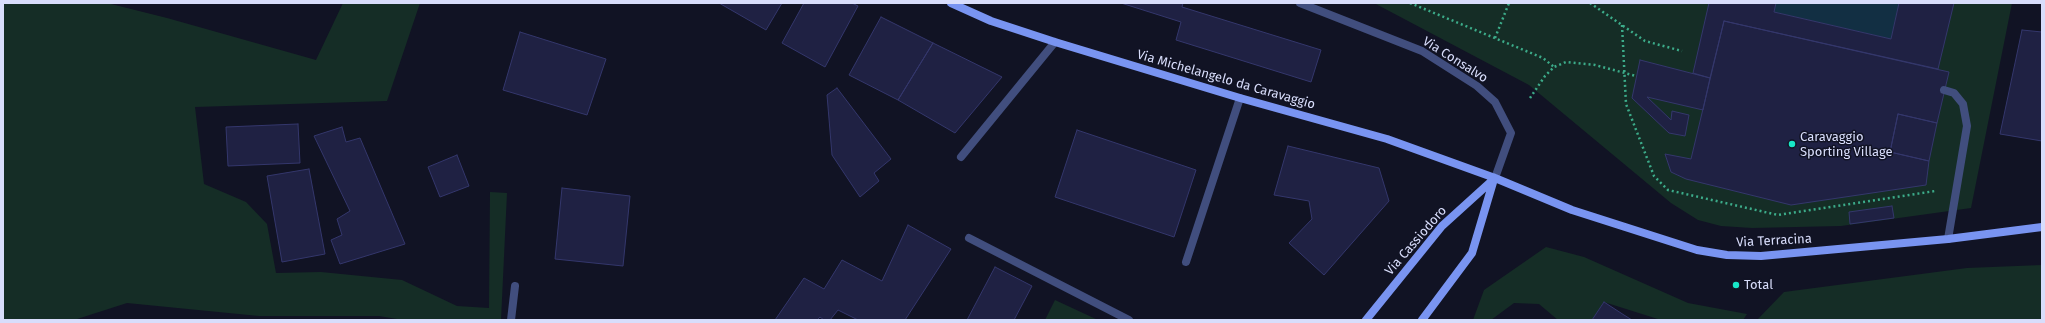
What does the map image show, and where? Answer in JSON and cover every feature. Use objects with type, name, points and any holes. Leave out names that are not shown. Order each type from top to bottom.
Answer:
[{"type":"main road","name":"Via Michelangelo da Caravaggio","points":[[951,3],[991,21],[1055,42],[1240,98],[1387,139],[1495,178]]},
{"type":"main road","name":"Via Terracina","points":[[1495,178],[1572,210],[1697,250],[1727,256],[1761,256],[1948,239],[2042,227]]},
{"type":"main road","name":"Via Cassiodoro","points":[[1366,320],[1442,226],[1495,178]]},
{"type":"main road","points":[[1422,320],[1472,253],[1495,178]]},
{"type":"street","name":"Via Consalvo","points":[[1300,3],[1422,51],[1477,86],[1494,102],[1511,133],[1495,178]]},
{"type":"street","points":[[961,157],[1055,42]]},
{"type":"street","points":[[1944,90],[1954,93],[1959,98],[1963,104],[1967,118],[1967,126],[1948,239]]},
{"type":"street","points":[[1186,262],[1240,98]]},
{"type":"street","points":[[969,238],[1129,320]]},
{"type":"street","points":[[511,320],[515,286]]},
{"type":"path","points":[[1410,3],[1543,58],[1554,67]]},
{"type":"path","points":[[1495,38],[1509,3]]},
{"type":"path","points":[[1590,3],[1645,41],[1682,51]]},
{"type":"path","points":[[1622,25],[1626,104],[1654,176],[1668,190],[1778,215],[1957,188]]},
{"type":"path","points":[[1530,98],[1545,76],[1554,67],[1566,62],[1578,63],[1636,76]]},
{"type":"green space","points":[[3,3],[107,3],[167,18],[316,60],[343,3],[420,3],[387,101],[195,107],[204,184],[246,202],[267,224],[276,273],[321,272],[402,280],[457,306],[489,308],[490,192],[507,193],[501,320],[403,320],[379,316],[259,316],[127,303],[74,320],[3,320]]},
{"type":"green space","name":"Caravaggio Sporting Village","points":[[1374,3],[2012,3],[1971,208],[1841,226],[1752,228],[1721,226],[1698,220],[1671,203],[1529,85]]},
{"type":"green space","points":[[1546,247],[1584,257],[1688,303],[1747,314],[1743,320],[1661,320],[1604,302],[1592,320],[1558,320],[1539,304],[1514,303],[1491,320],[1473,320],[1484,290]]},
{"type":"green space","points":[[2042,265],[2042,320],[1757,320],[1784,292],[1967,268]]},
{"type":"green space","points":[[1055,300],[1098,320],[1045,320]]},
{"type":"water","points":[[1776,3],[1899,3],[1891,39],[1774,12]]},
{"type":"building","points":[[719,3],[782,3],[766,30]]},
{"type":"building","points":[[804,3],[852,3],[858,6],[825,67],[782,43]]},
{"type":"building","points":[[1121,3],[1183,3],[1182,7],[1321,50],[1311,82],[1176,40],[1181,22]]},
{"type":"building","points":[[1709,3],[1776,3],[1774,12],[1891,39],[1899,3],[1954,3],[1938,69],[1724,21],[1710,78],[1693,73]]},
{"type":"building","points":[[881,17],[933,43],[898,100],[849,75]]},
{"type":"building","points":[[1724,21],[1949,72],[1937,123],[1898,114],[1890,152],[1929,161],[1926,185],[1791,205],[1686,179],[1671,172],[1665,154],[1691,159]]},
{"type":"building","points":[[2022,30],[2042,32],[2042,141],[2000,134]]},
{"type":"building","points":[[520,32],[606,59],[587,115],[503,90]]},
{"type":"building","points":[[933,43],[1002,77],[955,133],[898,100]]},
{"type":"building","points":[[1640,60],[1710,78],[1703,110],[1647,97],[1671,120],[1672,111],[1689,115],[1685,136],[1669,133],[1632,98]]},
{"type":"building","points":[[837,88],[891,159],[874,173],[879,181],[860,197],[832,155],[827,95]]},
{"type":"building","points":[[1898,114],[1937,123],[1929,161],[1890,152]]},
{"type":"building","points":[[298,124],[300,163],[228,166],[226,127]]},
{"type":"building","points":[[342,127],[346,142],[360,138],[405,244],[340,264],[331,240],[342,235],[337,219],[350,211],[314,136]]},
{"type":"building","points":[[1077,130],[1196,170],[1174,237],[1055,197]]},
{"type":"building","points":[[1288,146],[1379,168],[1389,201],[1324,275],[1289,243],[1312,219],[1309,201],[1274,195]]},
{"type":"building","points":[[457,155],[469,186],[440,197],[428,167]]},
{"type":"building","points":[[309,169],[325,254],[282,262],[267,176]]},
{"type":"building","points":[[562,188],[630,196],[623,266],[555,259]]},
{"type":"building","points":[[1892,206],[1894,218],[1850,224],[1849,212]]},
{"type":"building","points":[[908,225],[951,249],[905,320],[858,320],[838,310],[830,320],[824,320],[820,317],[817,320],[775,320],[804,278],[824,289],[842,260],[882,281]]},
{"type":"building","points":[[995,267],[1032,286],[1014,320],[967,320]]},
{"type":"building","points":[[1604,302],[1624,315],[1632,320],[1592,320]]},
{"type":"place","name":"Caravaggio Sporting Village","points":[[1792,144]]},
{"type":"place","name":"Total","points":[[1736,285]]}]
